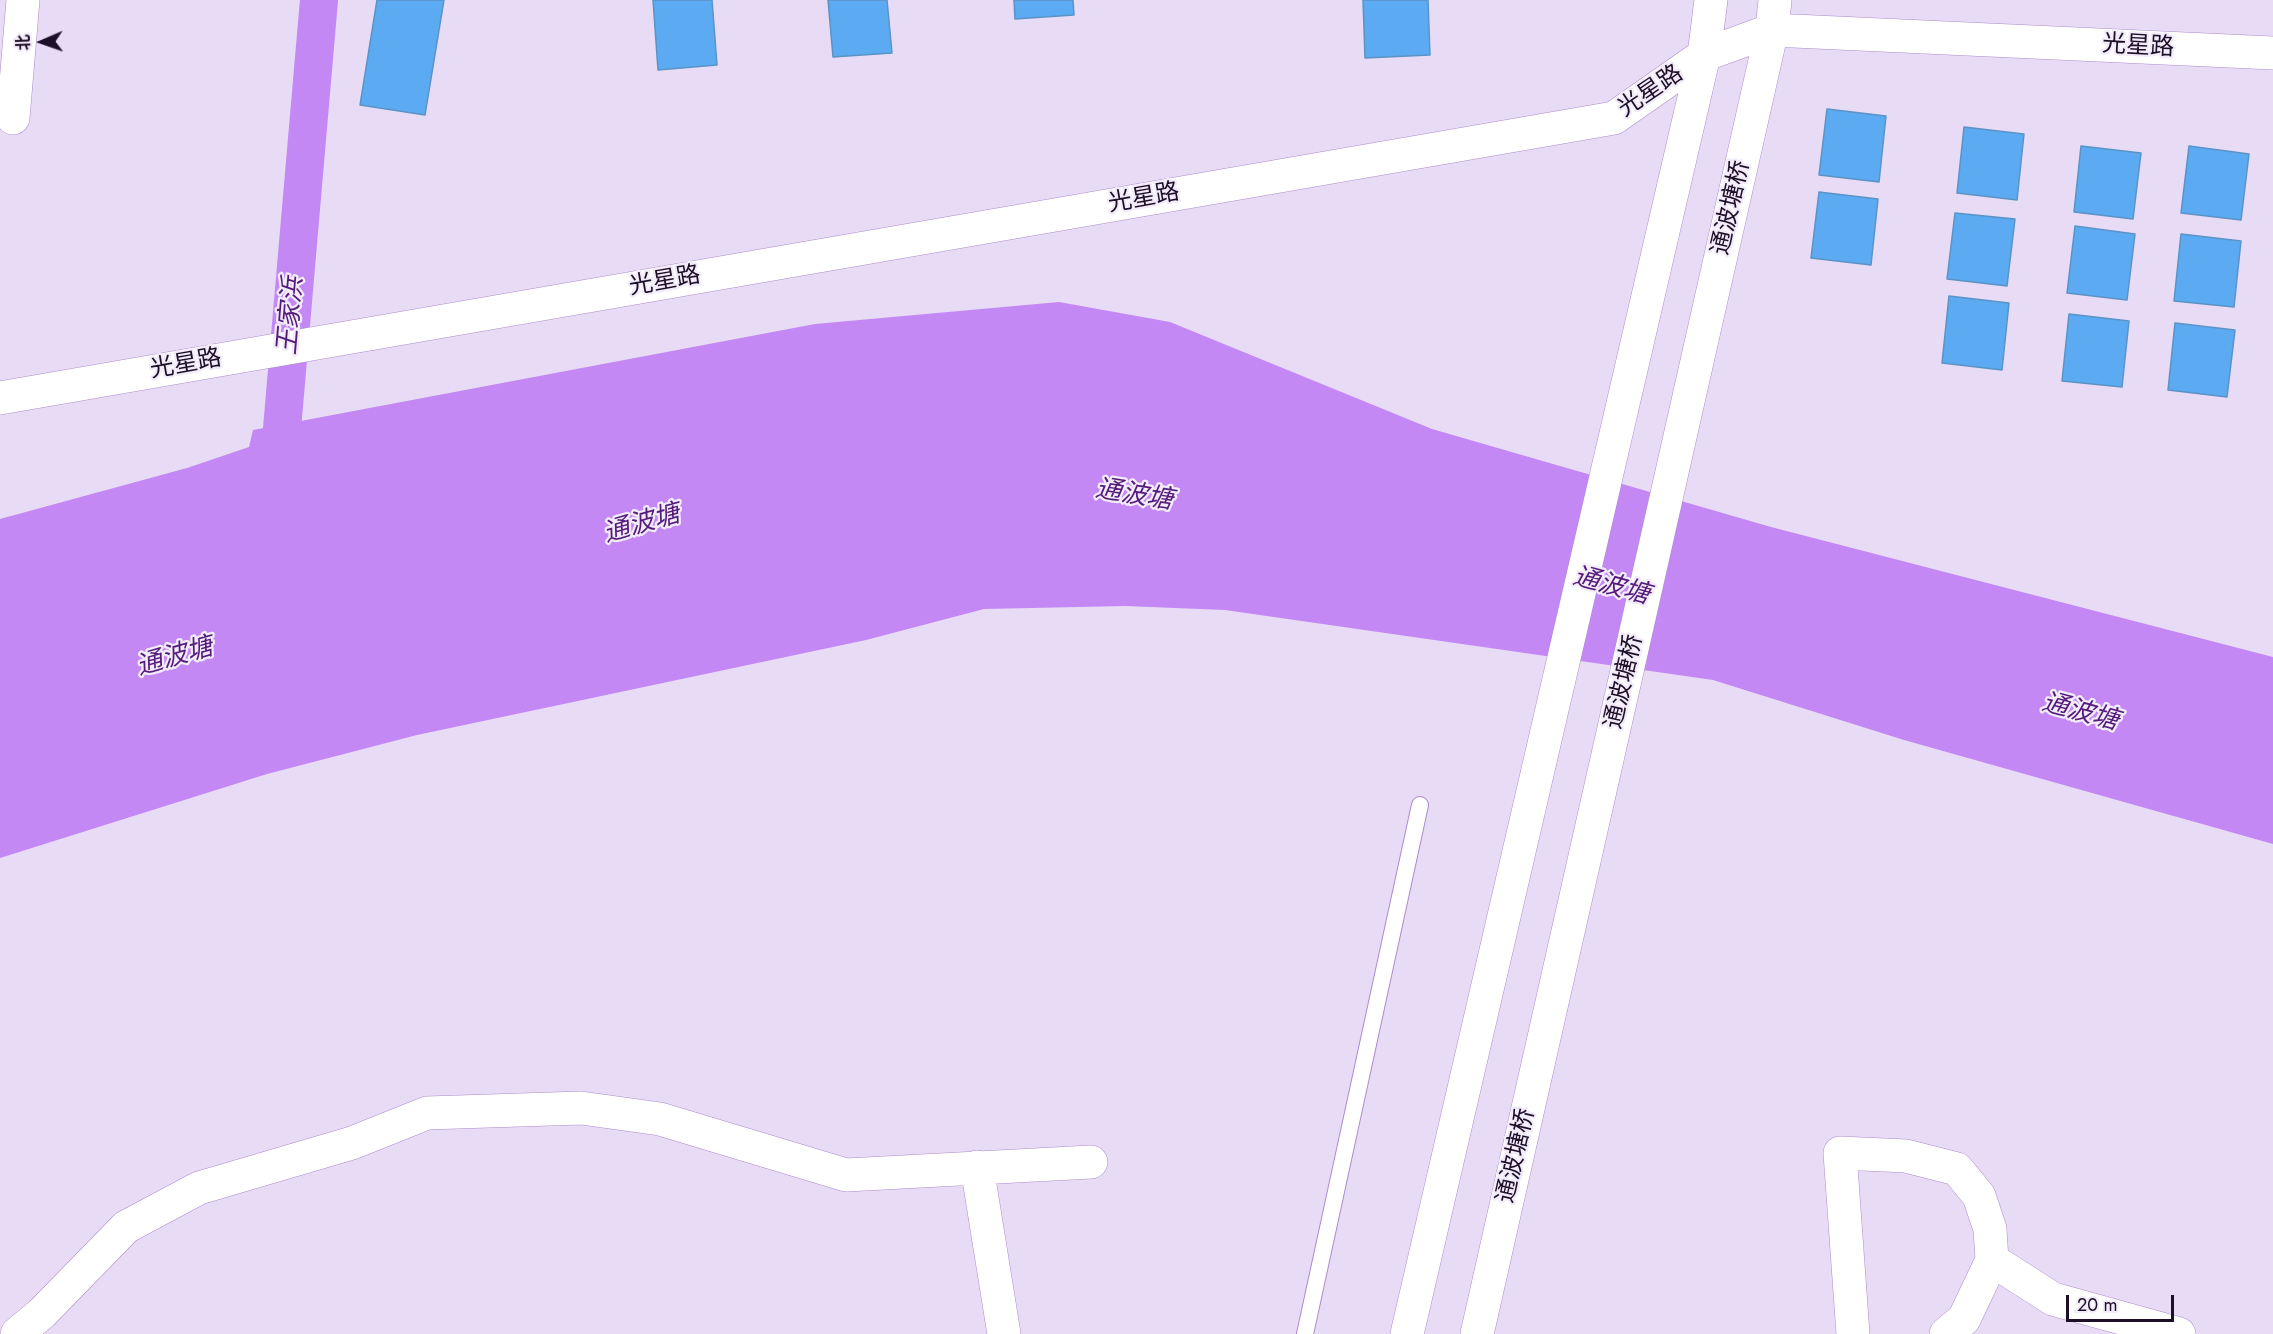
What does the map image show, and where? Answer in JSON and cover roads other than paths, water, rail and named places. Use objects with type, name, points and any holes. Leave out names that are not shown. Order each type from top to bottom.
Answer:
[{"type":"street","points":[[13,118],[23,0]]},
{"type":"street","points":[[1407,1334],[1704,55],[1711,0]]},
{"type":"street","name":"光星路","points":[[0,398],[1614,118],[1704,55],[1773,15],[2273,53]]},
{"type":"street","name":"通波塘桥","points":[[1477,1334],[1773,15]]},
{"type":"street","points":[[17,1334],[42,1313],[126,1227],[199,1188],[352,1143],[427,1113],[580,1108],[660,1119],[846,1175],[1091,1161]]},
{"type":"street","points":[[1853,1334],[1840,1153],[1906,1156],[1957,1169],[1979,1196],[1990,1229],[1992,1260],[1964,1319],[1946,1334]]},
{"type":"street","points":[[977,1167],[1004,1334]]},
{"type":"street","points":[[1992,1260],[2053,1299],[2178,1334]]},
{"type":"lane","points":[[1305,1334],[1420,805]]},
{"type":"water","name":"通波塘","points":[[1059,302],[1170,322],[1432,429],[1771,527],[2273,657],[2273,844],[1904,740],[1713,680],[1225,610],[1125,606],[984,609],[866,640],[417,735],[267,774],[0,858],[0,519],[187,468],[249,447],[253,430],[815,324]]},
{"type":"waterway","name":"王家浜","points":[[278,475],[319,0]]}]
